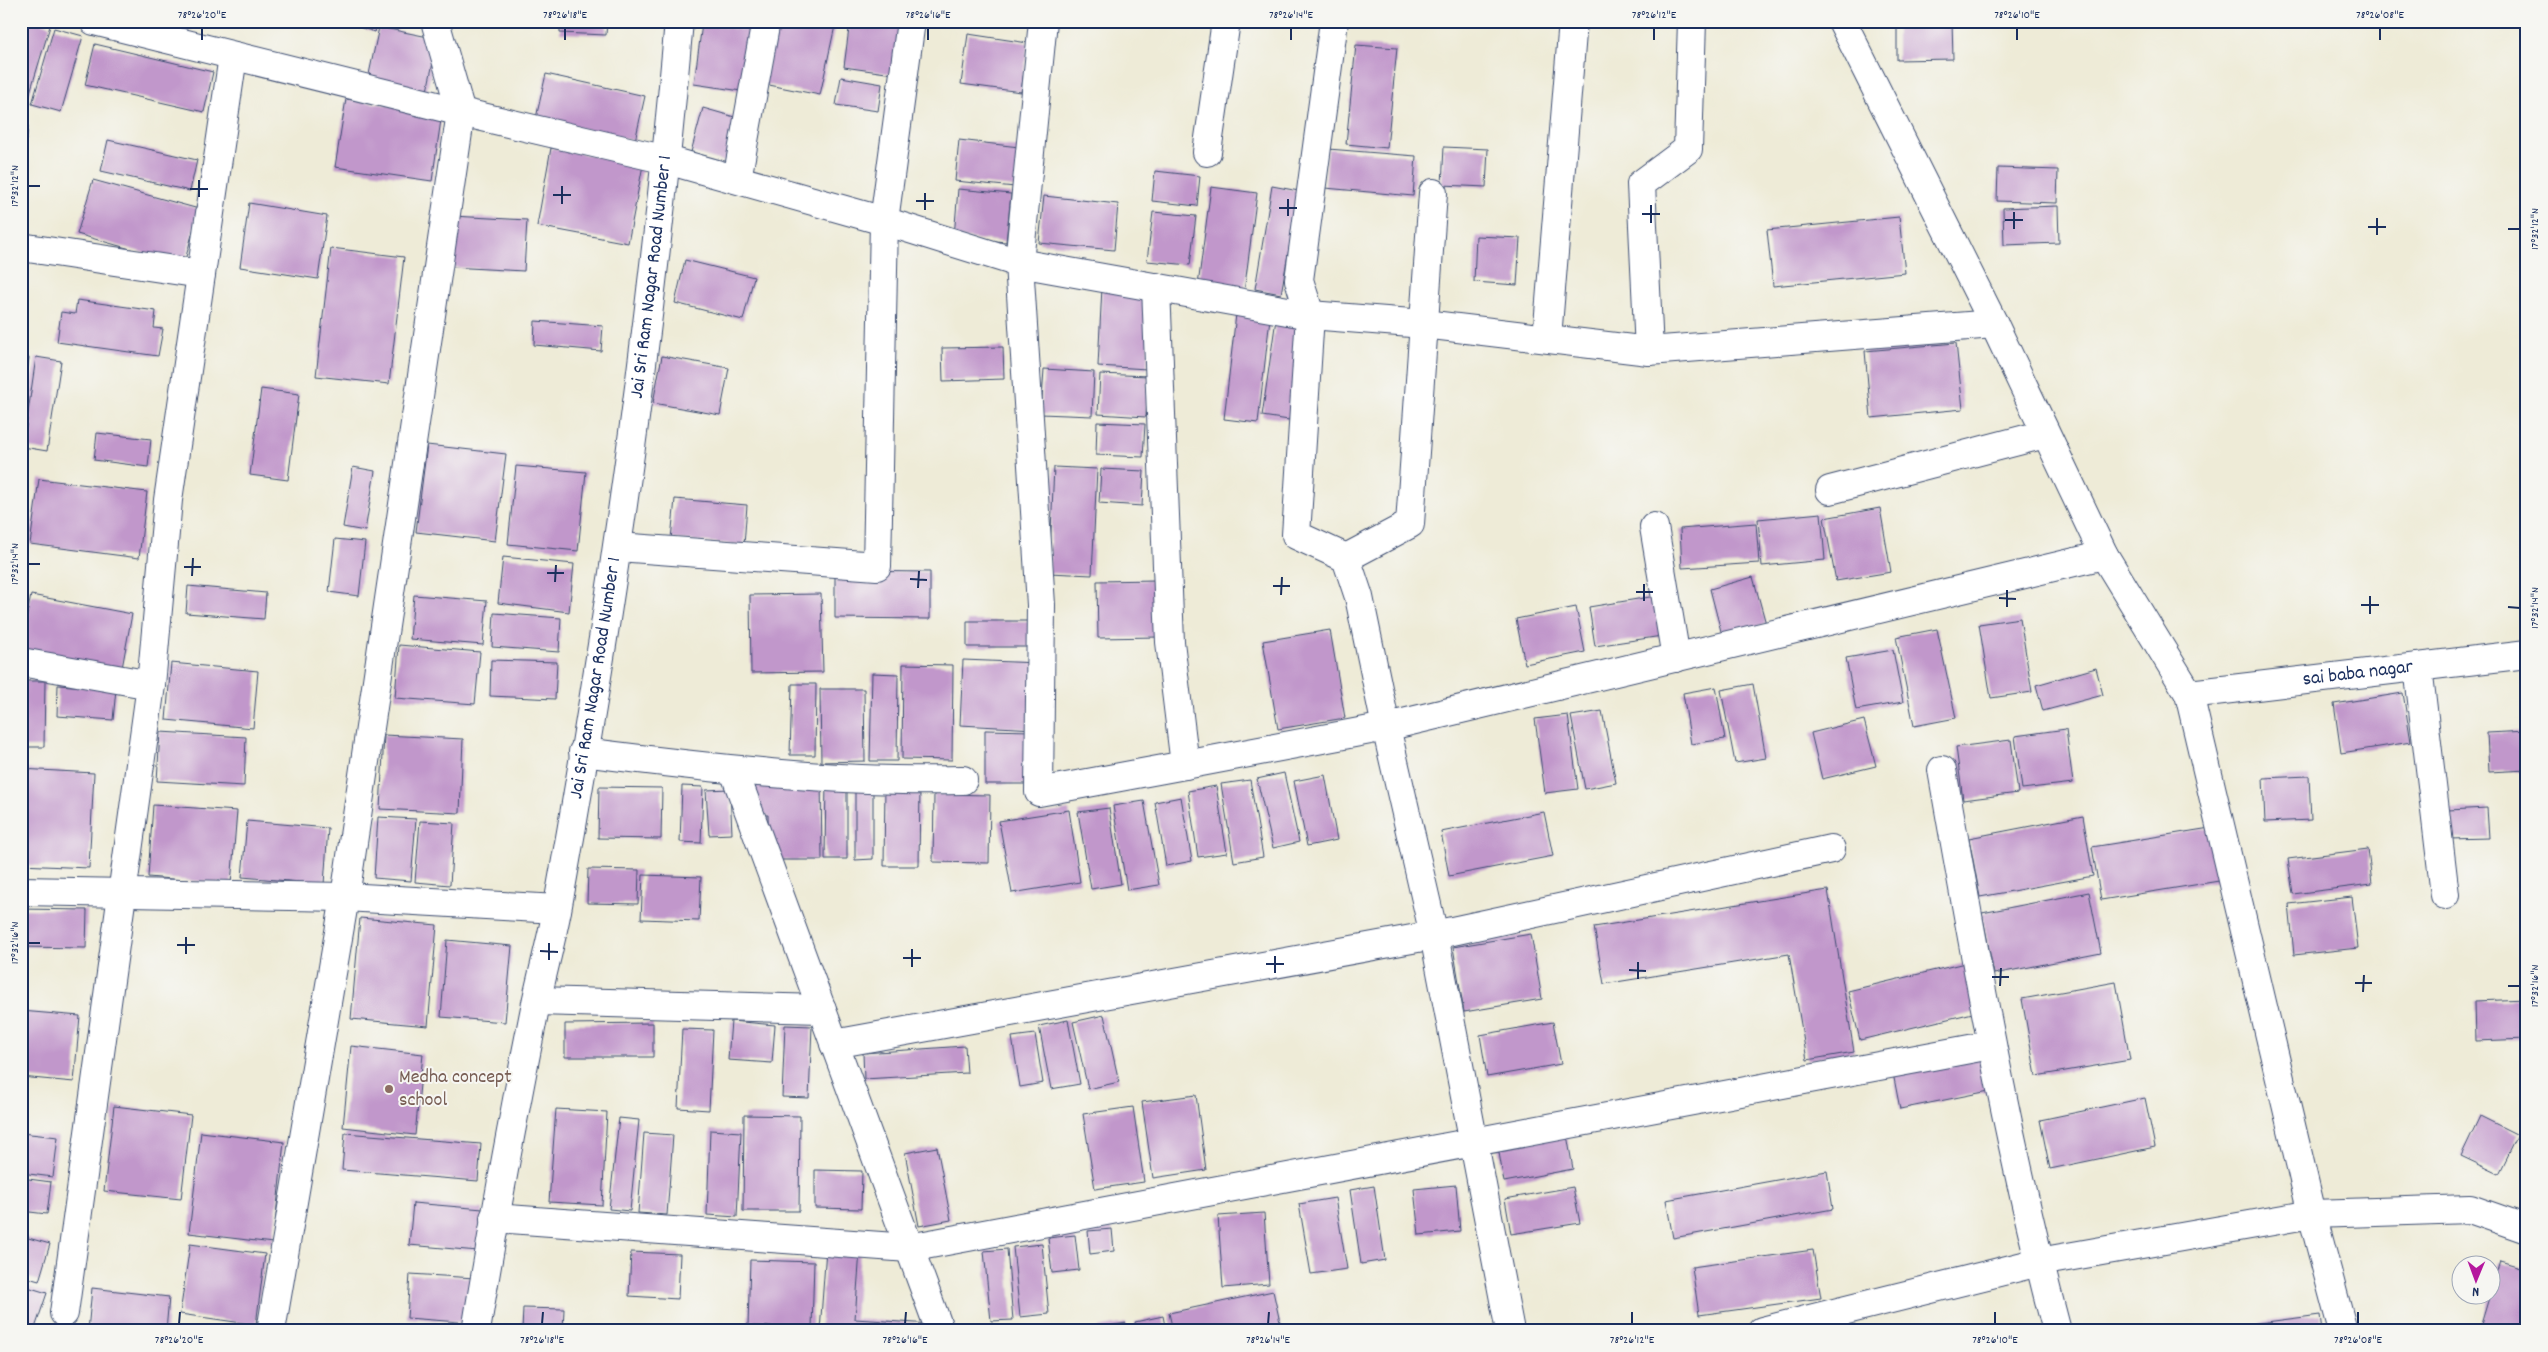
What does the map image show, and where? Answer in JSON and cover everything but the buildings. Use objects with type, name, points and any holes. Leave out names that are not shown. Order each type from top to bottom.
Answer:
[{"type":"street","points":[[94,21],[737,178],[1019,263],[1310,314],[1424,324],[1649,351],[1994,324]]},
{"type":"street","points":[[271,1331],[345,897],[461,112],[435,21]]},
{"type":"street","name":"Jai Sri Ram Nagar Road Number 1","points":[[476,1331],[494,1218],[536,1001],[557,909],[618,547],[667,160],[679,21]]},
{"type":"street","points":[[737,178],[766,21]]},
{"type":"street","points":[[618,547],[877,566],[884,221],[911,21]]},
{"type":"street","points":[[1043,21],[1019,263],[1041,606],[1039,792],[1386,727],[2104,554]]},
{"type":"street","points":[[1207,152],[1226,21]]},
{"type":"street","points":[[1334,21],[1299,280],[1310,314],[1296,535],[1346,558],[1359,597],[1386,727],[1434,934],[1510,1331]]},
{"type":"street","points":[[1547,338],[1573,21]]},
{"type":"street","points":[[1649,351],[1641,184],[1688,149],[1692,21]]},
{"type":"street","points":[[1842,21],[1994,324],[2104,554],[2189,694],[2312,1214],[2343,1331]]},
{"type":"street","points":[[64,1313],[124,893],[151,685],[168,500],[234,56]]},
{"type":"street","points":[[1346,558],[1410,524],[1433,193]]},
{"type":"street","points":[[21,247],[201,274]]},
{"type":"street","points":[[1156,287],[1170,642],[1185,765]]},
{"type":"street","points":[[1830,490],[2046,434]]},
{"type":"street","points":[[1654,527],[1676,658]]},
{"type":"street","name":"sai baba nagar","points":[[2189,694],[2527,654]]},
{"type":"street","points":[[21,662],[151,685]]},
{"type":"street","points":[[2418,667],[2445,895]]},
{"type":"street","points":[[583,752],[734,771],[928,781],[962,780]]},
{"type":"street","points":[[1942,770],[1991,1045],[2039,1262],[2057,1331]]},
{"type":"street","points":[[734,771],[940,1331]]},
{"type":"street","points":[[834,1044],[1434,934],[1831,849]]},
{"type":"street","points":[[21,891],[345,897],[557,909]]},
{"type":"street","points":[[536,1001],[822,1009]]},
{"type":"street","points":[[494,1218],[909,1248],[1991,1045]]},
{"type":"street","points":[[1762,1331],[2039,1262],[2312,1214],[2470,1209],[2527,1229]]},
{"type":"place","name":"Medha concept school","points":[[389,1089]]}]
